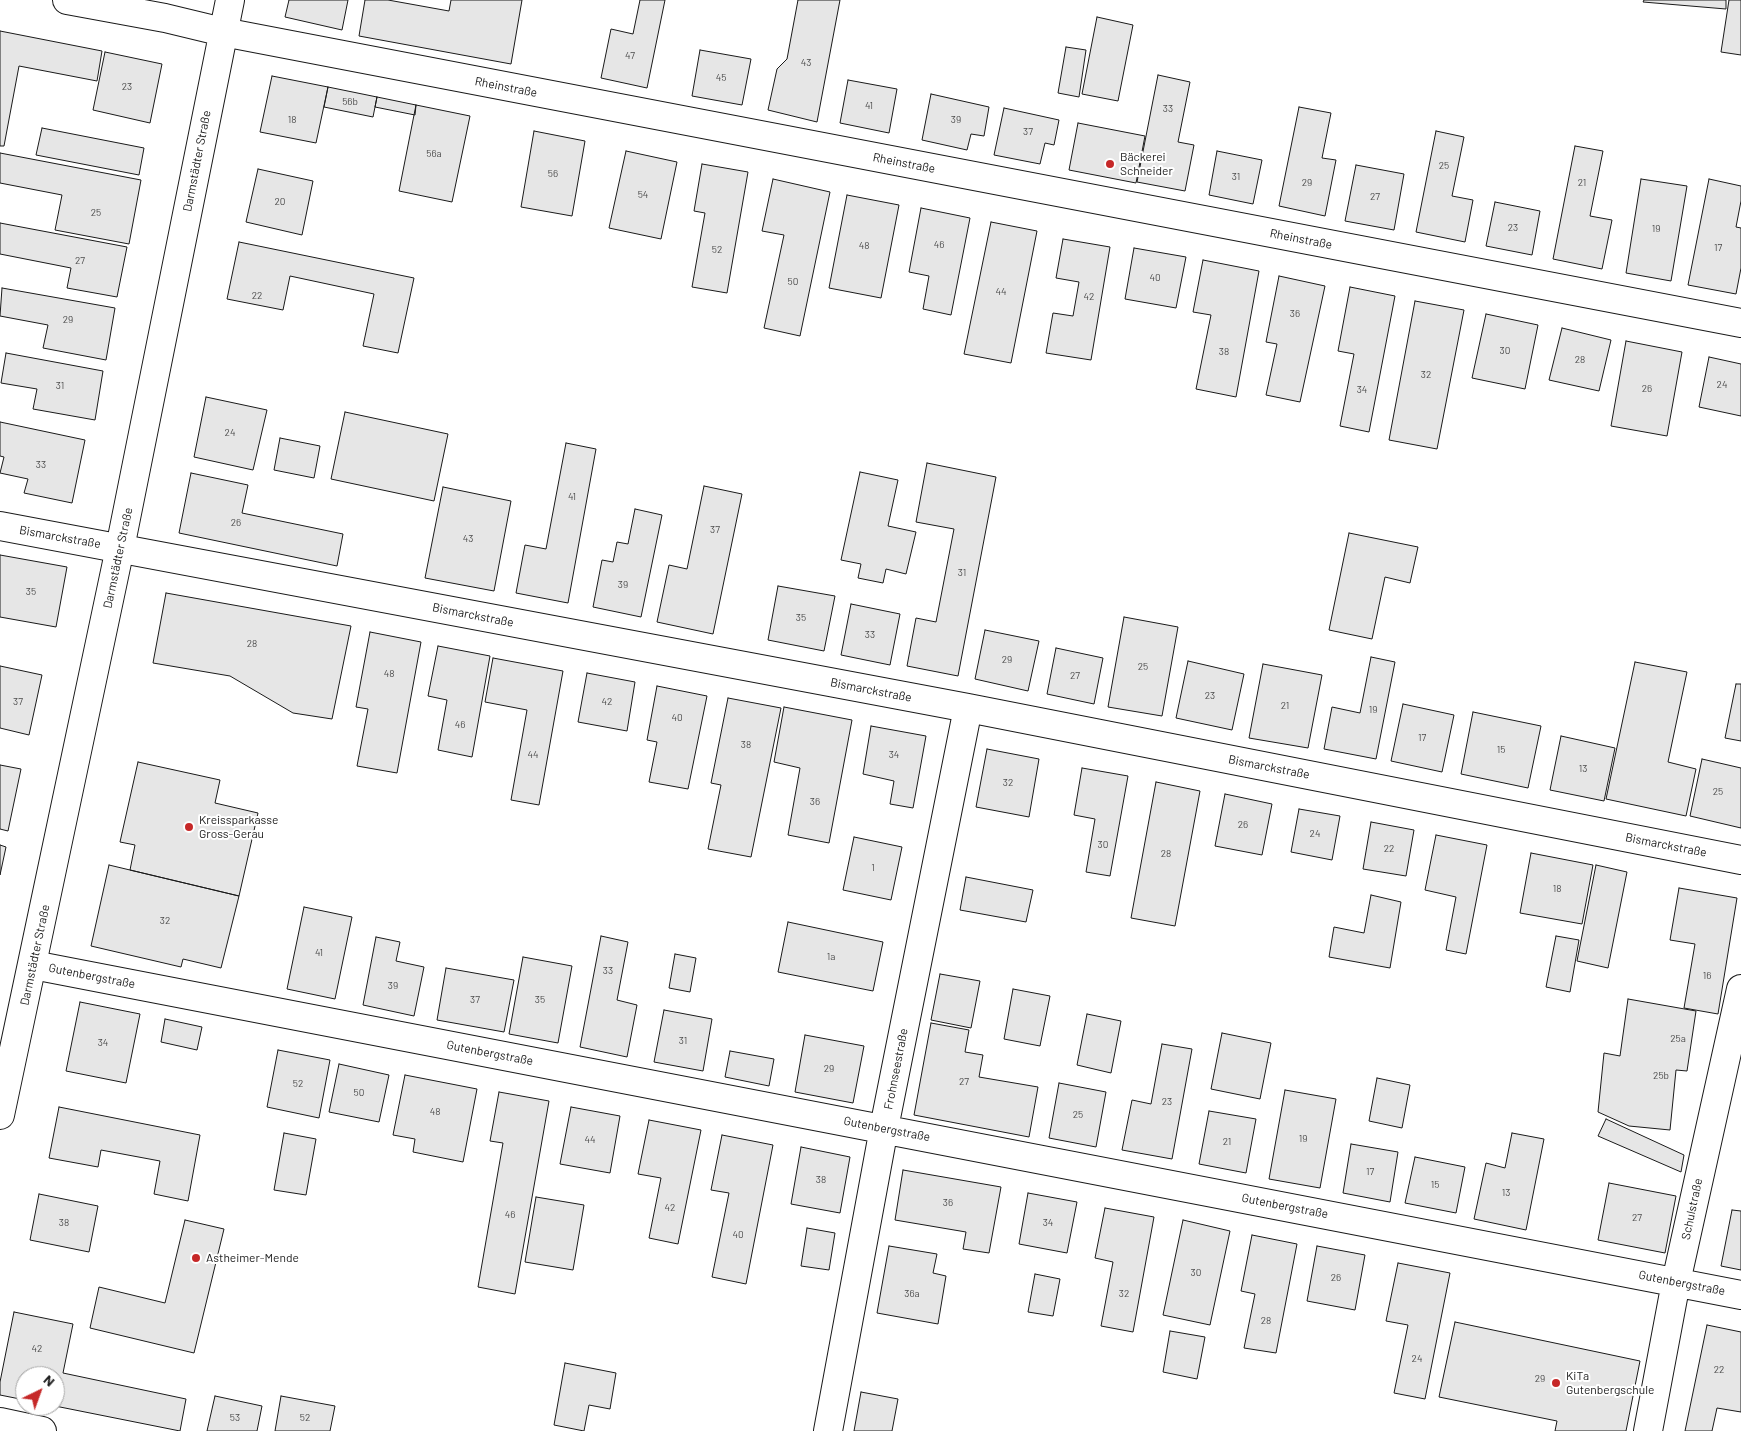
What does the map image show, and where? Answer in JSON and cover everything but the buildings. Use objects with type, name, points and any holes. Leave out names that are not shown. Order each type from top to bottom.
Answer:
[{"type":"street","name":"Rheinstraße","points":[[67,0],[165,18],[223,32],[1741,323]]},
{"type":"street","name":"Darmstädter Straße","points":[[0,1115],[120,548],[230,0]]},
{"type":"street","name":"Bismarckstraße","points":[[0,526],[968,708],[1741,860]]},
{"type":"street","name":"Frohnseestraße","points":[[828,1431],[884,1128],[968,708]]},
{"type":"street","name":"Gutenbergstraße","points":[[33,965],[1741,1295]]},
{"type":"street","name":"Schulstraße","points":[[1648,1431],[1676,1282],[1741,989]]},
{"type":"street","points":[[0,1422],[42,1431]]},
{"type":"place","name":"Bäckerei Schneider","points":[[1110,164]]},
{"type":"place","name":"Kreissparkasse Gross-Gerau","points":[[189,827]]},
{"type":"place","name":"Astheimer-Mende","points":[[196,1258]]},
{"type":"place","name":"KiTa Gutenbergschule","points":[[1556,1383]]}]
